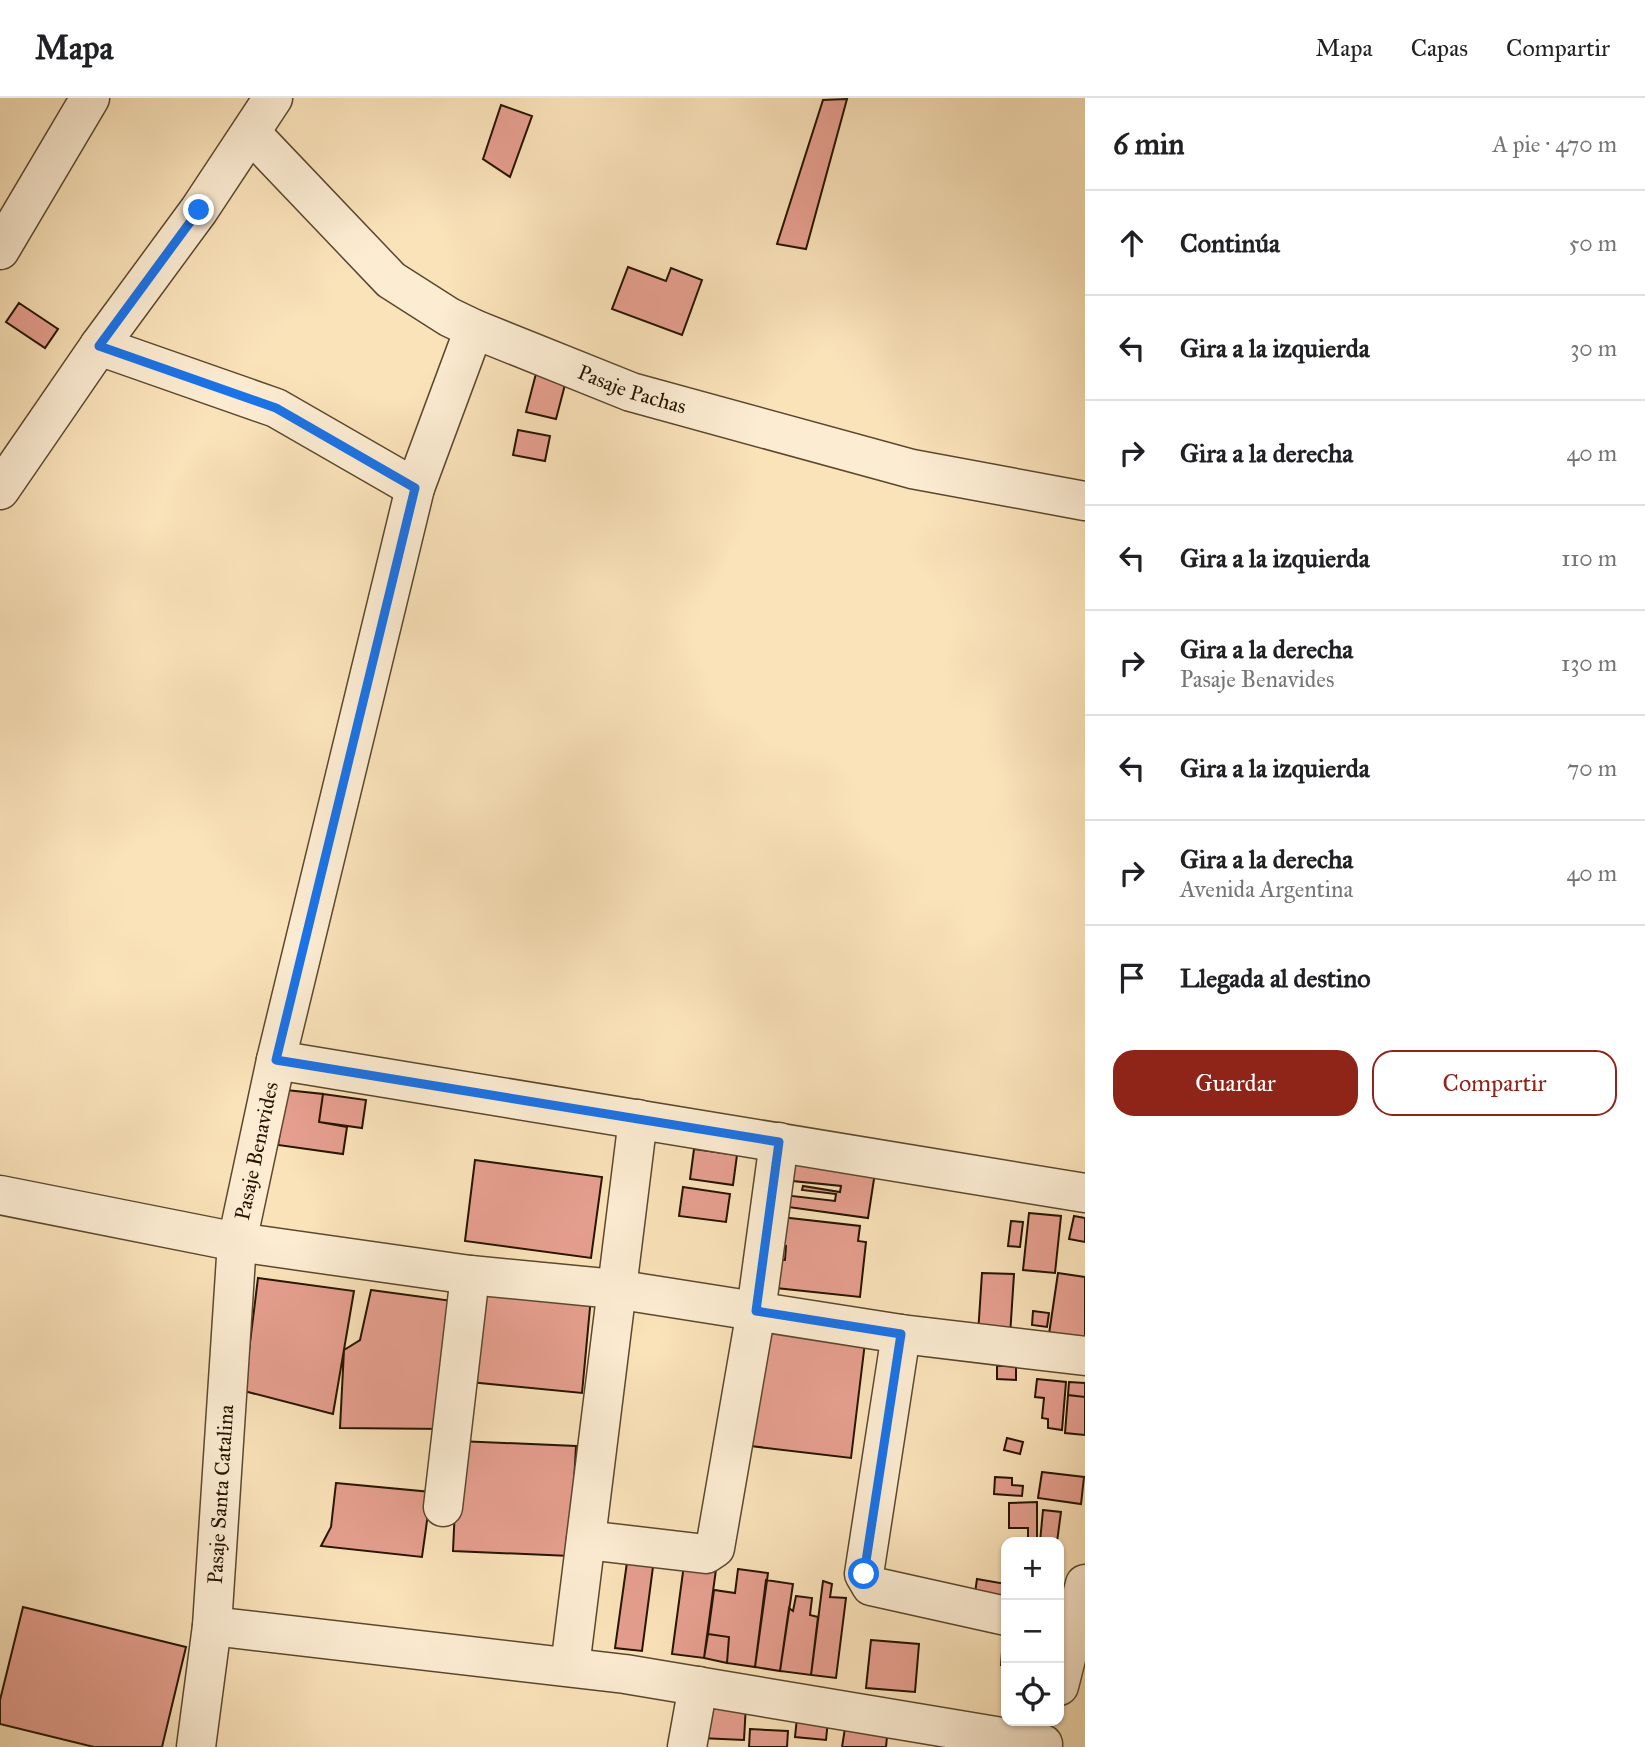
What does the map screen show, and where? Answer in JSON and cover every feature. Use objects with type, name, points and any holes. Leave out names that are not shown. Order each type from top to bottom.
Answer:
[{"type":"street","points":[[0,250],[90,98]]},
{"type":"street","points":[[0,491],[273,98]]},
{"type":"street","name":"Pasaje Pachas","points":[[251,133],[391,280],[449,317],[474,329],[631,392],[912,469],[1085,501]]},
{"type":"street","name":"Pasaje Benavides","points":[[237,1242],[276,1060],[415,488],[474,329]]},
{"type":"street","points":[[99,346],[276,408],[415,488]]},
{"type":"street","points":[[276,1060],[1085,1193]]},
{"type":"street","points":[[570,1667],[638,1119]]},
{"type":"street","points":[[586,1540],[706,1554],[715,1548],[756,1311],[779,1142]]},
{"type":"street","points":[[0,1195],[237,1242],[470,1275],[615,1289],[901,1334],[1085,1356]]},
{"type":"street","name":"Pasaje Santa Catalina","points":[[196,1747],[212,1626],[237,1242]]},
{"type":"street","points":[[443,1507],[470,1275]]},
{"type":"street","points":[[901,1334],[866,1581],[871,1586],[1001,1615]]},
{"type":"street","points":[[1062,1663],[1066,1629],[1085,1584]]},
{"type":"street","points":[[212,1626],[570,1667],[698,1686],[913,1734],[1045,1737]]},
{"type":"street","points":[[687,1747],[698,1686]]},
{"type":"building","points":[[847,99],[806,249],[777,244],[823,100]]},
{"type":"building","points":[[501,105],[532,116],[510,177],[483,159]]},
{"type":"building","points":[[628,267],[666,281],[671,268],[702,280],[682,335],[612,309]]},
{"type":"building","points":[[19,303],[58,329],[45,348],[6,322]]},
{"type":"building","points":[[539,362],[567,377],[556,419],[526,412]]},
{"type":"building","points":[[518,430],[550,436],[545,461],[513,455]]},
{"type":"building","points":[[286,1090],[323,1094],[319,1122],[347,1127],[343,1154],[278,1145]]},
{"type":"building","points":[[323,1094],[366,1100],[362,1128],[319,1122]]},
{"type":"building","points":[[694,1149],[737,1155],[733,1185],[690,1179]]},
{"type":"building","points":[[783,1154],[876,1166],[868,1218],[781,1206],[784,1195],[835,1201],[836,1194],[802,1190],[803,1186],[840,1192],[841,1186],[783,1180]]},
{"type":"building","points":[[475,1160],[602,1177],[591,1258],[465,1241]]},
{"type":"building","points":[[683,1187],[730,1194],[726,1222],[679,1216]]},
{"type":"building","points":[[1029,1213],[1061,1216],[1055,1273],[1023,1270]]},
{"type":"building","points":[[772,1216],[860,1226],[858,1241],[866,1242],[860,1297],[776,1288],[766,1258],[785,1260],[786,1246],[776,1245]]},
{"type":"building","points":[[1074,1216],[1085,1218],[1085,1242],[1069,1239]]},
{"type":"building","points":[[1011,1221],[1023,1222],[1020,1247],[1008,1246]]},
{"type":"building","points":[[982,1273],[1014,1274],[1010,1336],[978,1334]]},
{"type":"building","points":[[1058,1273],[1085,1277],[1085,1339],[1049,1334]]},
{"type":"building","points":[[258,1278],[354,1291],[333,1414],[244,1391]]},
{"type":"building","points":[[479,1286],[591,1297],[582,1393],[470,1382]]},
{"type":"building","points":[[371,1290],[460,1302],[445,1429],[340,1428],[344,1350],[360,1340]]},
{"type":"building","points":[[1033,1311],[1049,1313],[1047,1327],[1032,1325]]},
{"type":"building","points":[[757,1321],[866,1334],[851,1458],[742,1445]]},
{"type":"building","points":[[997,1366],[1016,1366],[1016,1380],[997,1379]]},
{"type":"building","points":[[1037,1379],[1066,1382],[1062,1430],[1048,1428],[1048,1419],[1042,1418],[1044,1398],[1035,1397]]},
{"type":"building","points":[[1069,1382],[1085,1383],[1085,1397],[1068,1395]]},
{"type":"building","points":[[1068,1395],[1085,1397],[1085,1435],[1065,1433]]},
{"type":"building","points":[[1007,1438],[1023,1442],[1020,1454],[1004,1450]]},
{"type":"building","points":[[458,1441],[576,1446],[570,1556],[453,1551]]},
{"type":"building","points":[[1042,1472],[1084,1477],[1081,1504],[1038,1498]]},
{"type":"building","points":[[995,1477],[1012,1478],[1012,1485],[1023,1486],[1022,1496],[994,1494]]},
{"type":"building","points":[[336,1483],[431,1492],[422,1557],[321,1546],[331,1527]]},
{"type":"building","points":[[1037,1502],[1037,1537],[1028,1537],[1028,1528],[1009,1528],[1009,1503]]},
{"type":"building","points":[[1043,1510],[1061,1512],[1058,1537],[1040,1537]]},
{"type":"building","points":[[628,1555],[654,1559],[642,1651],[615,1648]]},
{"type":"building","points":[[685,1557],[717,1562],[704,1658],[672,1654]]},
{"type":"building","points":[[738,1569],[768,1573],[755,1667],[727,1663],[729,1637],[708,1634],[714,1590],[735,1593]]},
{"type":"building","points":[[977,1579],[1001,1583],[1001,1608],[975,1593]]},
{"type":"building","points":[[766,1580],[793,1584],[780,1671],[755,1667]]},
{"type":"building","points":[[823,1581],[832,1584],[830,1597],[846,1598],[836,1678],[811,1675]]},
{"type":"building","points":[[796,1596],[812,1598],[810,1615],[818,1617],[811,1675],[780,1671],[789,1608],[793,1611]]},
{"type":"building","points":[[23,1607],[186,1647],[162,1747],[94,1747],[0,1724],[0,1700]]},
{"type":"building","points":[[708,1634],[729,1637],[727,1663],[704,1658]]},
{"type":"building","points":[[871,1640],[919,1644],[915,1692],[866,1688]]},
{"type":"building","points":[[702,1702],[746,1704],[744,1740],[700,1738]]},
{"type":"building","points":[[798,1708],[829,1711],[826,1740],[795,1737]]},
{"type":"building","points":[[846,1722],[888,1727],[886,1747],[842,1747]]},
{"type":"building","points":[[750,1729],[788,1731],[787,1747],[749,1747]]},
{"type":"route","points":[[199,210],[99,346],[276,408],[415,488],[276,1060],[779,1142],[756,1311],[901,1334],[864,1574]]}]
